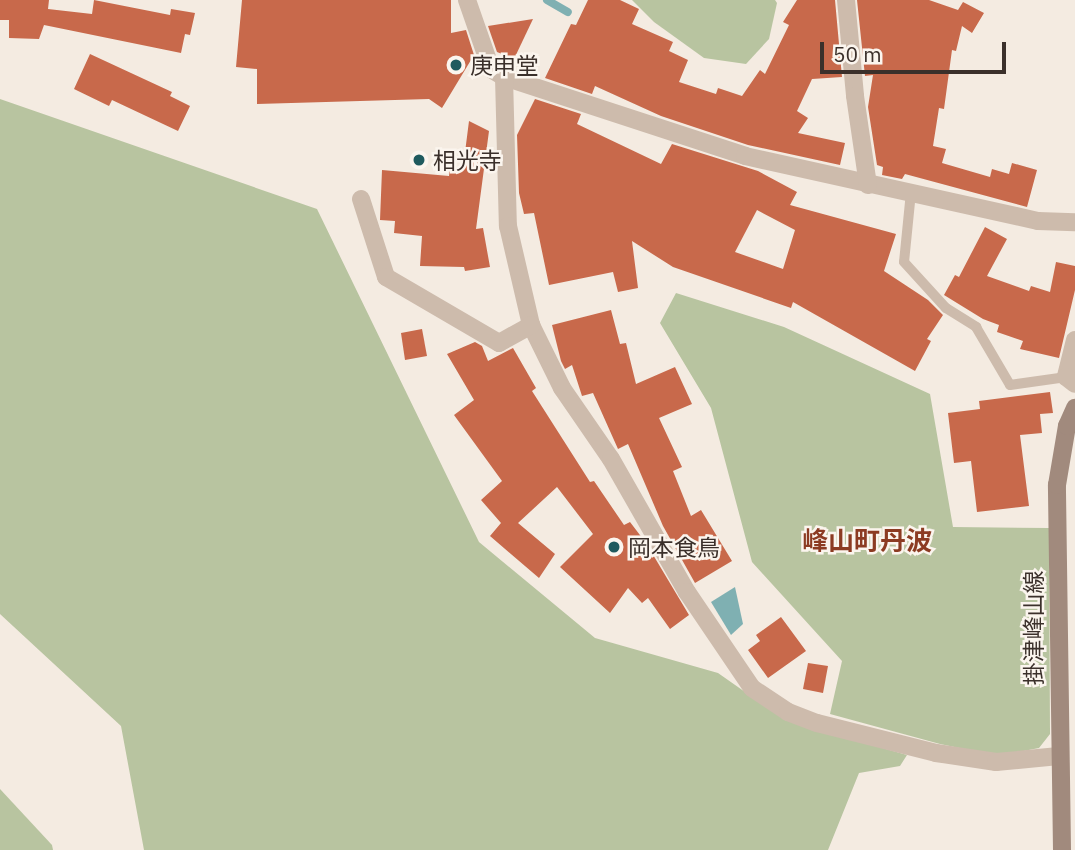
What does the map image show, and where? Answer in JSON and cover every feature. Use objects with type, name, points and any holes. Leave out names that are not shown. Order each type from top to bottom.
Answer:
[{"type":"main road","name":"掛津峰山線","points":[[1062,850],[1057,485],[1067,426],[1075,408]]},
{"type":"street","points":[[467,0],[491,69],[504,76],[745,156],[868,186],[911,192],[1038,221],[1075,222]]},
{"type":"street","points":[[846,0],[855,96],[868,186]]},
{"type":"street","points":[[504,76],[508,226],[531,325],[562,388],[611,459],[687,592],[752,688],[788,712],[817,723],[936,753],[996,762],[1059,756]]},
{"type":"street","points":[[361,199],[386,276],[499,343],[531,325]]},
{"type":"street","points":[[1071,380],[1075,340]]},
{"type":"lane","points":[[911,192],[904,262],[946,308],[976,327],[1010,386],[1071,380]]},
{"type":"green space","points":[[632,0],[775,0],[777,3],[769,39],[746,64],[704,58],[654,22]]},
{"type":"green space","points":[[0,99],[317,209],[479,542],[595,638],[718,673],[785,720],[907,755],[900,766],[859,773],[828,850],[144,850],[121,726],[0,614]]},
{"type":"green space","points":[[676,293],[784,327],[930,394],[953,527],[1049,528],[1050,734],[1039,748],[998,756],[940,744],[830,714],[842,661],[752,562],[711,408],[660,323]]},
{"type":"green space","points":[[0,789],[52,845],[53,850],[0,850]]},
{"type":"water","points":[[735,587],[743,624],[731,635],[711,602]]},
{"type":"building","points":[[0,0],[49,0],[48,9],[92,14],[94,0],[170,15],[171,9],[195,13],[190,35],[185,34],[181,53],[44,25],[39,39],[9,38],[9,20],[0,20]]},
{"type":"building","points":[[242,0],[451,0],[451,33],[466,30],[474,55],[442,108],[429,99],[257,104],[257,69],[236,67]]},
{"type":"building","points":[[588,0],[620,0],[639,9],[632,24],[673,42],[669,51],[688,60],[679,82],[716,94],[718,88],[742,96],[760,70],[765,74],[789,25],[783,22],[797,0],[835,0],[842,77],[812,79],[797,111],[808,118],[798,133],[845,143],[840,165],[748,145],[661,116],[595,86],[592,94],[545,78],[571,24],[576,25]]},
{"type":"building","points":[[857,0],[929,0],[958,10],[963,2],[984,13],[972,33],[962,26],[956,51],[952,50],[944,109],[939,108],[933,146],[946,149],[942,163],[990,177],[992,169],[1009,174],[1012,163],[1037,170],[1027,207],[905,174],[902,179],[882,175],[883,167],[877,165],[868,107],[873,75],[865,76]]},
{"type":"building","points":[[533,19],[514,59],[497,52],[488,26]]},
{"type":"building","points":[[90,54],[172,92],[170,96],[190,106],[178,131],[112,100],[109,106],[74,89]]},
{"type":"building","points":[[535,99],[581,114],[577,124],[661,164],[672,144],[758,171],[797,192],[790,205],[896,234],[884,271],[928,300],[943,315],[927,339],[931,341],[915,371],[793,302],[791,308],[673,267],[632,241],[638,288],[618,292],[613,272],[549,285],[534,213],[524,214],[519,193],[517,135]],"holes":[[[757,210],[795,230],[783,269],[735,252]]]},
{"type":"building","points":[[469,121],[489,131],[476,229],[483,228],[490,267],[465,271],[464,267],[420,266],[422,236],[394,233],[395,221],[380,220],[382,170],[449,176],[450,167],[463,168]]},
{"type":"building","points":[[985,227],[1007,239],[987,276],[1029,291],[1031,286],[1050,292],[1056,262],[1075,266],[1075,290],[1059,358],[1020,349],[1023,341],[997,332],[999,325],[983,319],[944,295],[955,275],[959,277]]},
{"type":"building","points":[[611,310],[620,344],[626,343],[636,384],[675,367],[692,404],[659,418],[682,467],[673,471],[691,516],[701,510],[732,561],[695,583],[663,526],[628,444],[618,449],[593,393],[582,396],[572,365],[565,369],[561,361],[552,325]]},
{"type":"building","points":[[422,329],[427,356],[405,360],[401,333]]},
{"type":"building","points":[[475,342],[482,346],[488,361],[513,348],[536,388],[532,391],[590,482],[594,481],[624,525],[630,522],[646,543],[689,615],[670,629],[648,598],[642,603],[628,588],[610,613],[560,567],[593,534],[557,487],[518,523],[555,554],[539,578],[490,536],[501,523],[481,500],[502,481],[454,415],[474,400],[447,354]]},
{"type":"building","points":[[1050,392],[1053,413],[1040,414],[1042,433],[1020,435],[1029,506],[977,512],[971,461],[954,463],[948,413],[980,409],[979,401]]},
{"type":"building","points":[[781,617],[806,651],[768,678],[748,650],[760,641],[756,635]]},
{"type":"building","points":[[808,663],[828,666],[823,693],[803,689]]},
{"type":"waterway","points":[[547,0],[568,12]]},
{"type":"place","name":"庚申堂","points":[[456,65]]},
{"type":"place","name":"相光寺","points":[[419,160]]},
{"type":"place","name":"岡本食鳥","points":[[614,547]]},
{"type":"district","name":"峰山町丹波","points":[[867,541]]}]
